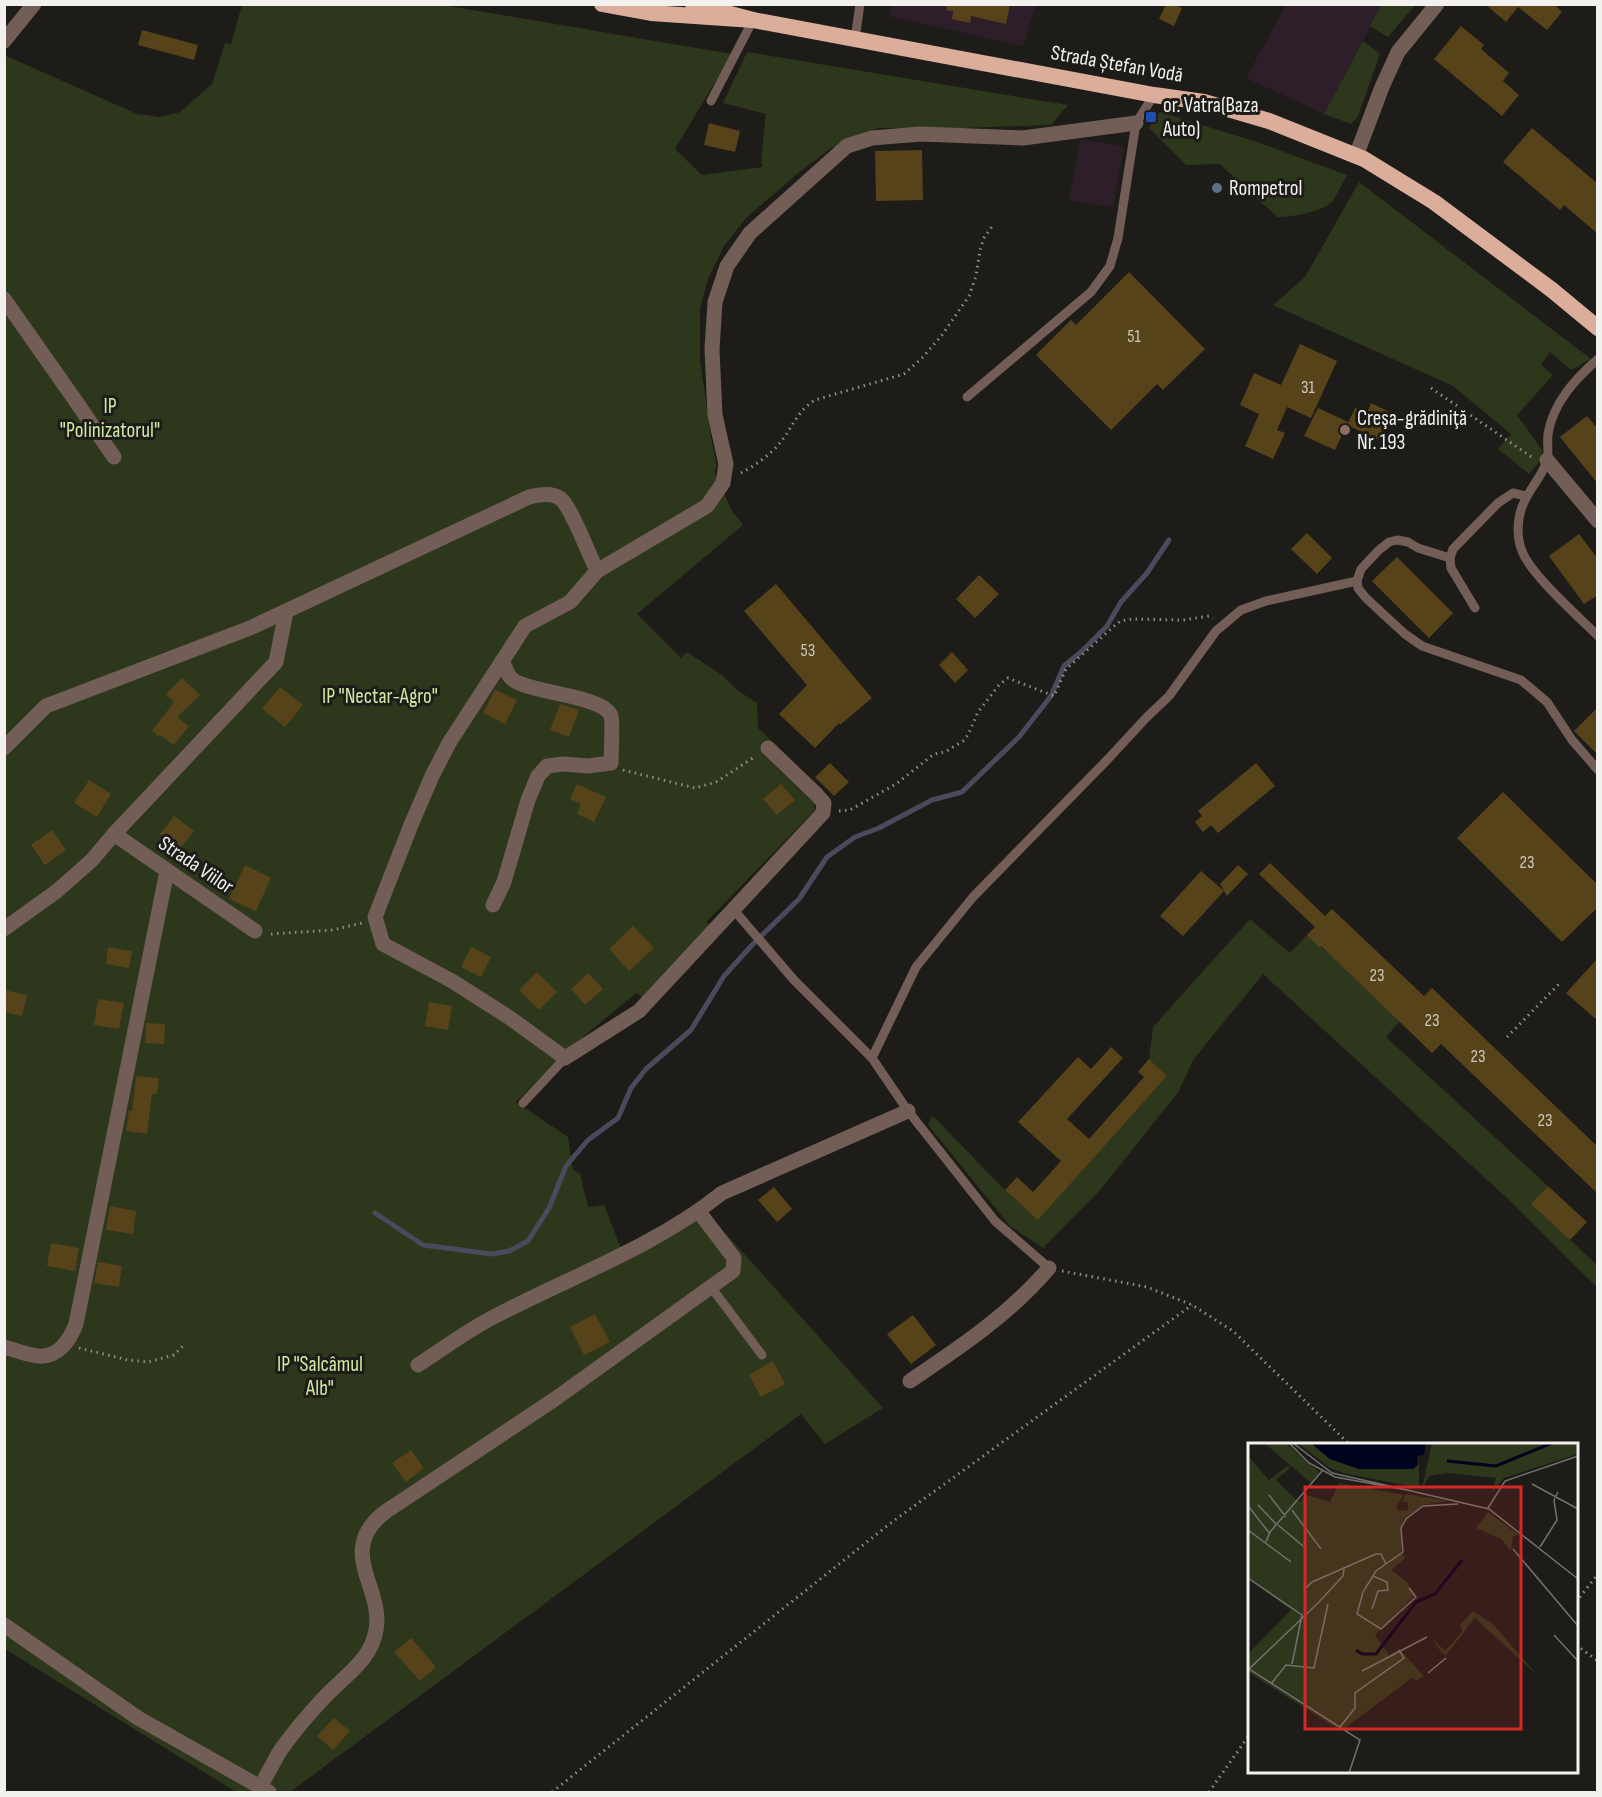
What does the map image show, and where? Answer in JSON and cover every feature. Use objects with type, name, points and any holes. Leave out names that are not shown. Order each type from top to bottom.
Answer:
[{"type":"highway","points":[[602,4],[651,13],[753,20]]},
{"type":"highway","points":[[693,4],[753,20]]},
{"type":"highway","name":"Strada Ștefan Vodă","points":[[753,20],[1154,95],[1204,102],[1269,121],[1356,156],[1434,202],[1598,328]]},
{"type":"street","points":[[4,41],[34,4]]},
{"type":"street","points":[[1356,156],[1398,52],[1437,4]]},
{"type":"street","points":[[768,748],[816,794],[824,804],[823,813],[639,1011],[565,1058],[510,1018],[452,981],[383,944],[375,917],[432,776],[449,743],[525,626],[570,603],[597,571],[707,506],[723,483],[726,464],[715,415],[712,349],[715,302],[727,266],[750,233],[848,146],[872,138],[921,134],[1023,138],[1136,123]]},
{"type":"street","points":[[4,299],[114,458]]},
{"type":"street","points":[[1546,463],[1598,521]]},
{"type":"street","points":[[4,748],[46,706],[250,628],[529,497],[548,494],[561,498],[568,508],[597,571]]},
{"type":"street","points":[[4,929],[57,891],[92,860],[276,662],[286,612]]},
{"type":"street","points":[[493,905],[504,882],[528,800],[538,776],[547,766],[564,764],[588,766],[611,763],[610,715],[605,708],[525,685],[511,678],[502,661]]},
{"type":"street","name":"Strada Viilor","points":[[114,834],[255,931]]},
{"type":"street","points":[[4,1347],[38,1356],[52,1354],[66,1343],[76,1324],[167,871]]},
{"type":"street","points":[[418,1365],[487,1321],[612,1260],[699,1212],[722,1193],[908,1111]]},
{"type":"street","points":[[4,1625],[138,1718],[265,1790],[281,1749],[322,1700],[359,1665],[372,1646],[377,1629],[376,1608],[367,1581],[362,1553],[367,1530],[375,1520],[555,1399],[733,1271],[734,1258],[699,1212]]},
{"type":"street","points":[[910,1381],[972,1339],[1039,1280],[1049,1268]]},
{"type":"lane","points":[[855,39],[860,4]]},
{"type":"lane","points":[[711,101],[753,20]]},
{"type":"lane","points":[[967,397],[1091,292],[1110,266],[1118,238],[1136,123],[1154,95]]},
{"type":"lane","points":[[1598,359],[1580,375],[1559,402],[1548,433],[1546,463],[1526,496],[1518,525],[1522,551],[1538,574],[1598,636]]},
{"type":"lane","points":[[1474,608],[1451,568],[1450,558],[1453,549],[1498,503],[1513,493],[1526,496]]},
{"type":"lane","points":[[1450,558],[1418,548],[1408,542],[1397,540],[1389,542],[1379,549],[1362,569],[1357,581],[1358,588],[1405,634],[1422,646],[1521,680],[1546,702],[1572,740],[1598,770]]},
{"type":"lane","points":[[872,1058],[916,967],[973,897],[1169,696],[1216,631],[1241,610],[1266,601],[1357,581]]},
{"type":"lane","points":[[733,909],[794,980],[872,1058],[908,1111],[994,1221],[1049,1268]]},
{"type":"lane","points":[[523,1103],[565,1058]]},
{"type":"lane","points":[[711,1287],[762,1355]]},
{"type":"path","points":[[723,483],[748,470],[779,444],[804,407],[815,400],[904,374],[923,357],[942,335],[969,296],[984,238],[993,225]]},
{"type":"path","points":[[1431,388],[1546,463]]},
{"type":"path","points":[[824,804],[838,811],[850,810],[896,784],[934,754],[945,752],[963,741],[978,712],[999,685],[1008,678],[1054,696],[1066,669],[1120,621],[1183,620],[1209,616],[1226,623]]},
{"type":"path","points":[[611,763],[622,770],[695,788],[716,782],[768,748]]},
{"type":"path","points":[[255,931],[263,935],[333,930],[361,924],[375,917]]},
{"type":"path","points":[[1507,1037],[1559,984]]},
{"type":"path","points":[[1049,1268],[1147,1287],[1192,1305],[1233,1331],[1348,1443]]},
{"type":"path","points":[[552,1792],[892,1522],[1192,1305]]},
{"type":"path","points":[[66,1343],[128,1360],[148,1362],[174,1355],[185,1344]]},
{"type":"path","points":[[1578,1599],[1598,1574]]},
{"type":"path","points":[[1578,1646],[1598,1661]]},
{"type":"path","points":[[1209,1792],[1248,1737]]},
{"type":"shaded area","points":[[892,5],[1036,5],[1023,46],[889,16]]},
{"type":"shaded area","points":[[1286,5],[1382,5],[1324,114],[1246,78]]},
{"type":"shaded area","points":[[1080,139],[1124,147],[1113,207],[1069,200]]},
{"type":"green space","points":[[1382,4],[1415,4],[1388,37],[1370,26]]},
{"type":"green space","points":[[242,5],[443,5],[732,54],[675,149],[702,175],[763,167],[761,162],[766,114],[723,103],[747,52],[1068,105],[1051,125],[878,128],[831,148],[797,174],[746,218],[724,246],[708,279],[700,309],[700,360],[717,467],[714,471],[732,511],[743,525],[637,614],[681,658],[687,652],[722,675],[737,690],[757,703],[758,728],[779,748],[764,755],[814,803],[815,810],[706,922],[713,926],[642,997],[636,993],[571,1047],[516,1102],[568,1137],[573,1170],[580,1174],[588,1207],[604,1205],[622,1251],[699,1204],[883,1408],[825,1444],[801,1414],[290,1792],[236,1792],[5,1649],[4,55],[137,114],[160,117],[180,112],[212,84],[225,43],[231,44]]},
{"type":"green space","points":[[1363,41],[1380,54],[1358,116],[1351,124],[1324,114]]},
{"type":"green space","points":[[1160,112],[1257,142],[1347,175],[1333,201],[1328,205],[1307,213],[1278,217],[1220,164],[1186,165],[1149,128]]},
{"type":"green space","points":[[1359,182],[1591,359],[1571,370],[1550,352],[1541,365],[1553,375],[1517,415],[1542,450],[1541,460],[1529,474],[1498,449],[1511,434],[1453,386],[1273,305],[1305,277]]},
{"type":"green space","points":[[1250,919],[1290,953],[1307,935],[1400,1021],[1386,1037],[1548,1186],[1532,1204],[1597,1265],[1597,1287],[1509,1200],[1263,974],[1193,1060],[1179,1091],[1102,1188],[1043,1248],[1010,1226],[928,1125],[932,1115],[1005,1190],[1038,1219],[1167,1076],[1149,1059],[1153,1027]]},
{"type":"building","points":[[947,4],[1010,4],[1006,24],[971,16],[970,23],[952,19],[953,11],[946,10]]},
{"type":"building","points":[[1166,4],[1174,4],[1182,8],[1174,26],[1159,19]]},
{"type":"building","points":[[1485,4],[1554,4],[1562,12],[1547,30],[1518,7],[1506,22]]},
{"type":"building","points":[[1461,26],[1484,45],[1481,49],[1509,73],[1503,81],[1519,95],[1502,116],[1434,59]]},
{"type":"building","points":[[142,30],[198,45],[194,60],[138,45]]},
{"type":"building","points":[[709,123],[740,131],[735,152],[704,145]]},
{"type":"building","points":[[1532,128],[1598,184],[1598,234],[1564,205],[1560,210],[1503,162]]},
{"type":"building","points":[[922,150],[923,200],[876,201],[875,151]]},
{"type":"building","points":[[1129,272],[1205,349],[1163,390],[1157,384],[1111,430],[1036,355],[1071,320],[1076,325]]},
{"type":"building","points":[[1300,344],[1337,361],[1311,418],[1287,407],[1277,430],[1285,433],[1273,459],[1245,446],[1259,414],[1240,405],[1254,373],[1281,385]]},
{"type":"building","points":[[1371,403],[1394,414],[1382,441],[1347,425],[1355,408],[1367,413]]},
{"type":"building","points":[[1318,408],[1348,422],[1335,450],[1304,436]]},
{"type":"building","points":[[1587,416],[1598,429],[1598,484],[1560,437]]},
{"type":"building","points":[[1307,533],[1332,558],[1317,574],[1291,549]]},
{"type":"building","points":[[1579,534],[1598,559],[1598,595],[1584,604],[1549,556]]},
{"type":"building","points":[[1397,557],[1453,613],[1429,638],[1372,581]]},
{"type":"building","points":[[979,575],[999,594],[975,618],[956,599]]},
{"type":"building","points":[[776,584],[872,698],[840,725],[839,723],[815,748],[779,714],[807,685],[744,611]]},
{"type":"building","points":[[952,652],[968,670],[955,683],[939,665]]},
{"type":"building","points":[[182,678],[200,695],[177,717],[189,726],[174,745],[152,731],[174,702],[166,694]]},
{"type":"building","points":[[280,687],[303,705],[285,727],[262,709]]},
{"type":"building","points":[[495,690],[517,700],[505,724],[483,713]]},
{"type":"building","points":[[560,704],[579,710],[569,737],[550,730]]},
{"type":"building","points":[[1598,707],[1598,755],[1574,731]]},
{"type":"building","points":[[830,763],[849,782],[834,796],[815,777]]},
{"type":"building","points":[[1256,763],[1275,786],[1218,833],[1211,825],[1203,832],[1195,822],[1202,816],[1198,811]]},
{"type":"building","points":[[89,780],[111,794],[97,817],[74,803]]},
{"type":"building","points":[[577,784],[606,797],[594,822],[577,814],[581,804],[570,799]]},
{"type":"building","points":[[781,784],[795,800],[777,815],[763,799]]},
{"type":"building","points":[[1503,792],[1598,885],[1598,907],[1562,942],[1457,838]]},
{"type":"building","points":[[174,816],[194,831],[180,849],[160,834]]},
{"type":"building","points":[[52,830],[66,850],[45,865],[31,845]]},
{"type":"building","points":[[1270,863],[1325,916],[1332,909],[1424,996],[1432,988],[1598,1147],[1598,1194],[1441,1044],[1432,1053],[1307,935],[1315,927],[1259,874]]},
{"type":"building","points":[[245,865],[271,878],[256,911],[229,899]]},
{"type":"building","points":[[1238,865],[1248,874],[1227,896],[1220,884]]},
{"type":"building","points":[[1201,871],[1224,891],[1183,936],[1160,916]]},
{"type":"building","points":[[633,926],[654,948],[629,971],[609,949]]},
{"type":"building","points":[[108,947],[132,951],[129,968],[106,964]]},
{"type":"building","points":[[471,947],[491,957],[481,977],[461,967]]},
{"type":"building","points":[[1598,958],[1598,1021],[1566,993]]},
{"type":"building","points":[[537,972],[557,992],[539,1010],[519,990]]},
{"type":"building","points":[[588,973],[603,989],[585,1005],[571,989]]},
{"type":"building","points":[[4,990],[27,995],[22,1016],[4,1012]]},
{"type":"building","points":[[98,999],[124,1003],[119,1029],[94,1025]]},
{"type":"building","points":[[429,1002],[452,1006],[448,1030],[425,1026]]},
{"type":"building","points":[[146,1023],[165,1024],[164,1044],[145,1043]]},
{"type":"building","points":[[1111,1047],[1123,1058],[1067,1119],[1089,1139],[1144,1077],[1138,1072],[1149,1059],[1167,1076],[1038,1220],[1005,1190],[1017,1177],[1033,1192],[1061,1161],[1018,1122],[1078,1057],[1091,1069]]},
{"type":"building","points":[[136,1076],[159,1078],[157,1094],[152,1094],[147,1134],[126,1131],[129,1110],[132,1111]]},
{"type":"building","points":[[1548,1186],[1587,1222],[1570,1240],[1531,1204]]},
{"type":"building","points":[[774,1187],[792,1209],[777,1222],[758,1200]]},
{"type":"building","points":[[110,1206],[136,1211],[133,1234],[106,1230]]},
{"type":"building","points":[[51,1243],[79,1248],[75,1271],[47,1266]]},
{"type":"building","points":[[98,1262],[122,1266],[119,1287],[94,1283]]},
{"type":"building","points":[[595,1314],[610,1342],[584,1355],[570,1327]]},
{"type":"building","points":[[913,1315],[936,1345],[911,1364],[887,1334]]},
{"type":"building","points":[[773,1361],[785,1384],[761,1397],[749,1375]]},
{"type":"building","points":[[411,1450],[424,1468],[406,1482],[392,1463]]},
{"type":"building","points":[[411,1638],[436,1667],[420,1681],[394,1652]]},
{"type":"building","points":[[334,1718],[350,1731],[333,1750],[317,1736]]},
{"type":"waterway","points":[[375,1213],[423,1245],[492,1254],[509,1251],[528,1241],[549,1208],[566,1166],[588,1140],[618,1118],[631,1088],[646,1069],[691,1030],[724,976],[799,899],[827,857],[855,837],[879,828],[932,800],[962,792],[1019,737],[1051,696],[1064,666],[1107,626],[1121,602],[1147,573],[1169,540]]},
{"type":"place","name":"or. Vatra(Baza Auto)","points":[[1151,117]]},
{"type":"place","name":"Rompetrol","points":[[1217,188]]},
{"type":"place","name":"Creşa-grădiniţă Nr. 193","points":[[1345,430]]},
{"type":"park label","name":"IP \"Polinizatorul\"","points":[[110,418]]},
{"type":"park label","name":"IP \"Nectar-Agro\"","points":[[380,696]]},
{"type":"park label","name":"IP \"Salcâmul Alb\"","points":[[320,1376]]}]
